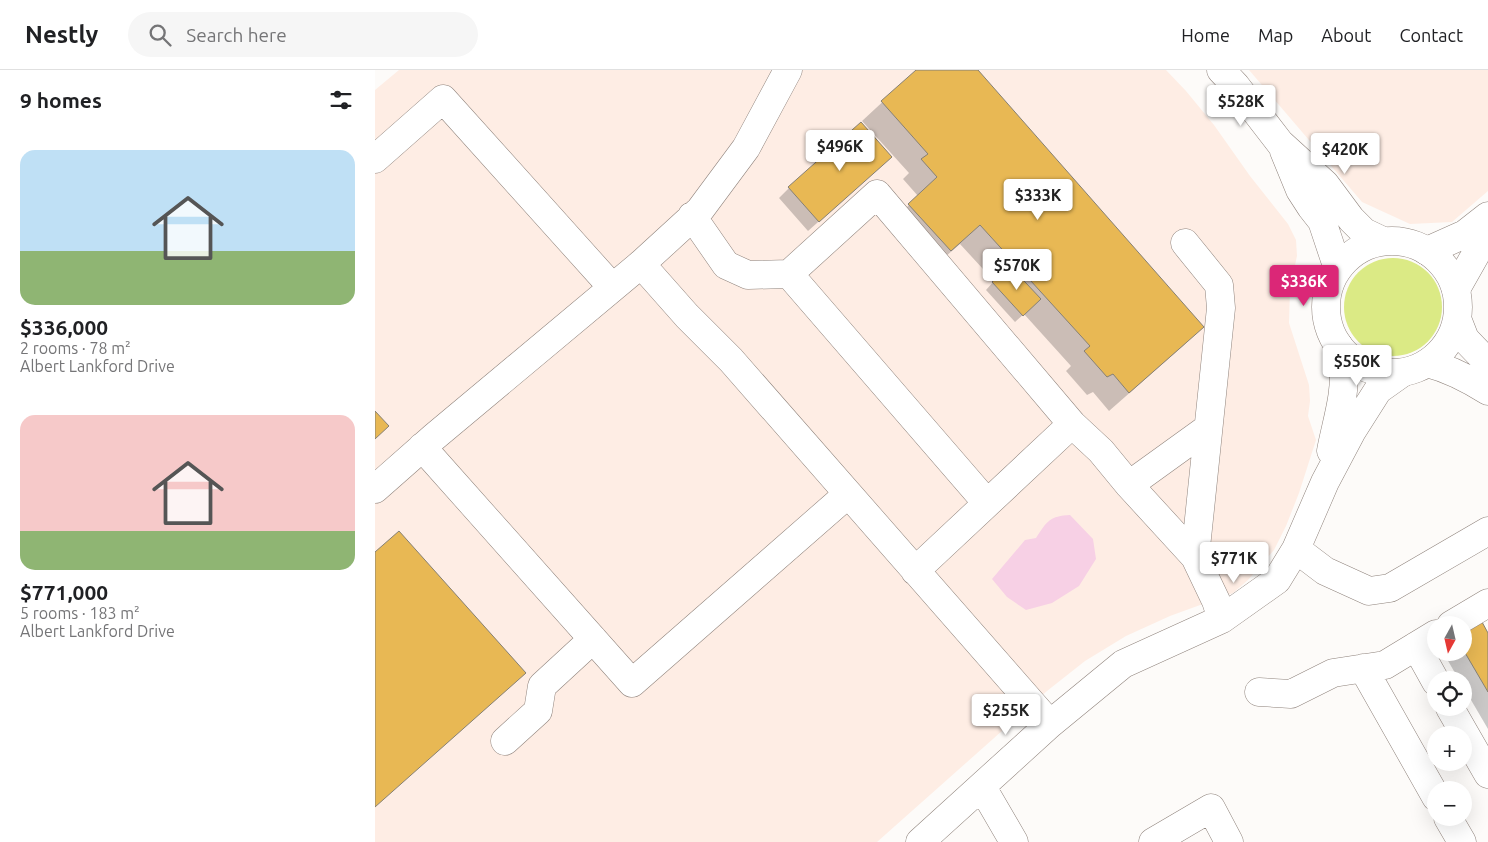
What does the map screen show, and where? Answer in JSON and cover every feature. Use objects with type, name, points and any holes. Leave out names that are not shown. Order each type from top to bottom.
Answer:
[{"type":"street","points":[[375,489],[422,447],[641,264],[700,210],[746,148],[788,70]]},
{"type":"street","points":[[1221,70],[1236,86],[1280,143],[1325,184],[1351,219],[1364,232],[1383,242]]},
{"type":"street","points":[[375,159],[443,99],[612,288]]},
{"type":"street","points":[[1280,143],[1300,190],[1322,221],[1338,269]]},
{"type":"street","points":[[693,216],[726,265],[748,274],[789,274],[877,194],[1072,424],[1101,451],[1195,557],[1217,601],[1222,619]]},
{"type":"street","points":[[1427,251],[1465,234],[1488,216]]},
{"type":"street","points":[[1456,289],[1477,252],[1488,239]]},
{"type":"street","points":[[1397,241],[1413,244],[1427,251],[1440,261],[1450,274],[1456,289],[1459,305],[1458,321],[1453,336],[1444,350],[1427,364],[1402,373],[1385,373],[1369,370],[1346,356],[1331,333],[1327,320],[1327,294],[1338,269],[1357,251],[1383,242],[1397,241]]},
{"type":"street","points":[[1185,243],[1219,285],[1221,308],[1195,557]]},
{"type":"street","points":[[641,264],[687,316],[731,360],[1050,724]]},
{"type":"street","points":[[789,274],[987,503]]},
{"type":"street","points":[[1458,321],[1465,339],[1488,363]]},
{"type":"street","points":[[1325,482],[1342,398],[1343,363],[1338,345]]},
{"type":"street","points":[[1427,364],[1447,369],[1488,391]]},
{"type":"street","points":[[920,842],[1050,724],[1123,664],[1222,619],[1277,580],[1295,549],[1325,482],[1352,431],[1378,390],[1402,373]]},
{"type":"street","points":[[915,571],[1072,424]]},
{"type":"street","points":[[1129,484],[1208,428]]},
{"type":"street","points":[[422,447],[632,683],[848,494]]},
{"type":"street","points":[[1295,549],[1325,571],[1369,591],[1390,588],[1488,531]]},
{"type":"street","points":[[1466,616],[1488,603]]},
{"type":"street","points":[[505,741],[539,711],[542,686],[593,639]]},
{"type":"street","points":[[1259,692],[1291,694],[1333,673],[1385,665],[1426,640],[1433,671]]},
{"type":"street","points":[[1363,668],[1427,781]]},
{"type":"street","points":[[1455,716],[1488,774]]},
{"type":"street","points":[[981,788],[1014,842]]},
{"type":"street","points":[[1153,842],[1211,808],[1229,842]]},
{"type":"street","points":[[1453,826],[1462,842]]},
{"type":"shaded area","points":[[399,70],[770,70],[776,76],[781,70],[1166,70],[1214,125],[1250,176],[1288,224],[1296,240],[1297,256],[1290,288],[1289,323],[1309,385],[1310,401],[1308,416],[1316,440],[1299,493],[1274,550],[1248,580],[1233,593],[1170,616],[1126,636],[1085,661],[1047,691],[877,842],[375,842],[375,90]]},
{"type":"shaded area","points":[[1249,70],[1488,70],[1488,191],[1452,222],[1410,224],[1362,202]]},
{"type":"shaded area","points":[[1070,515],[1093,539],[1096,559],[1079,586],[1052,603],[1026,610],[1007,597],[992,579],[1025,540],[1036,538],[1053,518]]},
{"type":"green space","points":[[1393,258],[1412,262],[1427,273],[1438,288],[1442,307],[1438,326],[1427,341],[1412,352],[1393,356],[1374,352],[1359,341],[1348,326],[1344,307],[1348,288],[1359,273],[1374,262]]},
{"type":"building","points":[[916,70],[978,70],[1204,327],[1129,393],[1113,374],[1107,377],[1084,351],[1090,346],[980,225],[951,251],[908,204],[937,177],[921,159],[928,154],[881,101]]},
{"type":"building","points":[[861,122],[892,157],[819,222],[788,187]]},
{"type":"building","points":[[1010,266],[1041,299],[1023,316],[992,282]]},
{"type":"building","points":[[375,411],[389,426],[375,439]]},
{"type":"building","points":[[399,531],[526,673],[375,807],[375,552]]},
{"type":"building","points":[[1482,622],[1488,633],[1488,692],[1470,661],[1473,661],[1473,628]]}]
